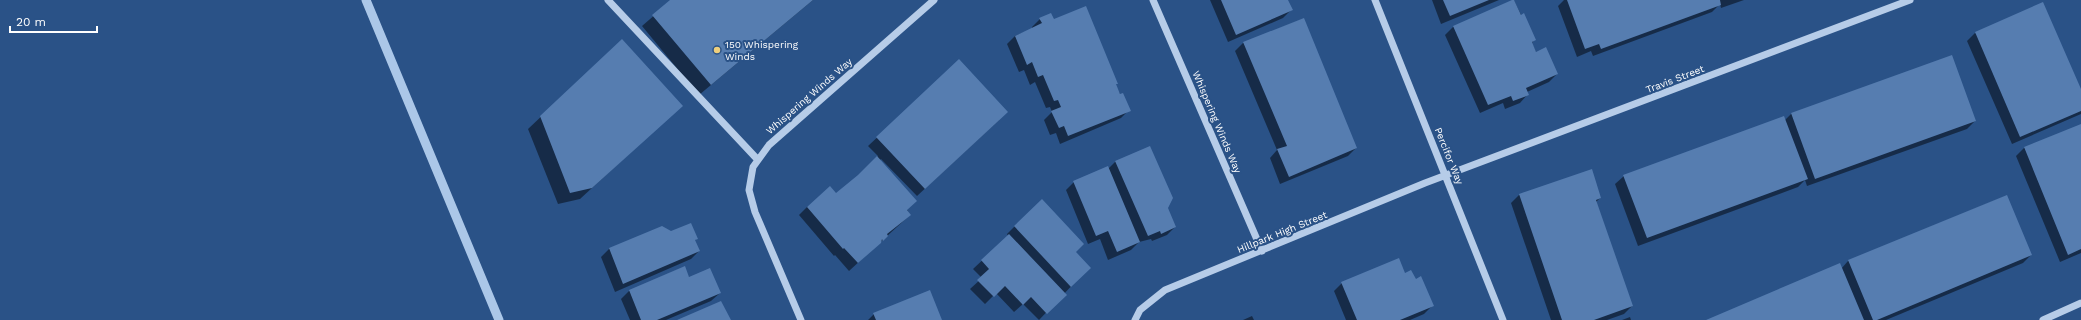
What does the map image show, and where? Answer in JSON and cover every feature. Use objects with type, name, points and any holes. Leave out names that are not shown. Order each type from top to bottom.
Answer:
[{"type":"street","points":[[608,0],[758,160]]},
{"type":"street","name":"Whispering Winds Way","points":[[801,320],[755,212],[749,190],[753,167],[768,145],[934,0]]},
{"type":"street","name":"Whispering Winds Way","points":[[1153,0],[1262,251]]},
{"type":"street","name":"Percifor Way","points":[[1375,0],[1504,320]]},
{"type":"street","name":"Travis Street","points":[[1447,177],[1910,0]]},
{"type":"street","name":"Hillpark High Street","points":[[1135,320],[1140,310],[1165,290],[1425,183],[1447,177]]},
{"type":"street","points":[[2043,320],[2081,303]]},
{"type":"building","name":"150 Whispering Winds","points":[[670,0],[813,0],[711,85],[652,15]]},
{"type":"building","points":[[1221,0],[1288,0],[1293,10],[1236,35]]},
{"type":"building","points":[[1443,0],[1489,0],[1450,16]]},
{"type":"building","points":[[1514,0],[1521,15],[1524,13],[1536,40],[1532,42],[1536,52],[1546,47],[1558,74],[1526,88],[1529,95],[1513,101],[1511,96],[1488,105],[1453,26]]},
{"type":"building","points":[[1567,0],[1720,0],[1721,5],[1601,49],[1599,44],[1585,49]]},
{"type":"building","points":[[2043,2],[2081,89],[2081,111],[2020,137],[1975,32]]},
{"type":"building","points":[[1086,6],[1118,84],[1116,84],[1120,94],[1123,93],[1131,111],[1068,136],[1064,126],[1059,128],[1051,111],[1061,107],[1058,100],[1054,101],[1043,75],[1038,77],[1032,62],[1027,65],[1015,36],[1042,23],[1039,18],[1051,13],[1054,19]]},
{"type":"building","points":[[1304,18],[1357,148],[1289,177],[1277,149],[1287,146],[1243,42]]},
{"type":"building","points":[[622,39],[683,106],[592,188],[570,193],[540,116]]},
{"type":"building","points":[[1952,55],[1976,121],[1815,179],[1791,113]]},
{"type":"building","points":[[959,59],[1008,112],[925,189],[876,137]]},
{"type":"building","points":[[1784,116],[1808,179],[1647,238],[1623,175]]},
{"type":"building","points":[[2081,124],[2081,249],[2068,255],[2024,147]]},
{"type":"building","points":[[1150,146],[1173,198],[1168,208],[1176,227],[1161,234],[1160,231],[1148,236],[1115,161]]},
{"type":"building","points":[[877,156],[917,201],[907,210],[911,215],[887,234],[888,236],[883,241],[882,239],[881,243],[858,263],[844,248],[843,249],[807,207],[830,186],[836,193],[858,175]]},
{"type":"building","points":[[1108,166],[1140,242],[1117,252],[1108,231],[1096,236],[1073,181]]},
{"type":"building","points":[[1592,169],[1601,198],[1596,200],[1633,306],[1594,320],[1562,320],[1519,194]]},
{"type":"building","points":[[2007,195],[2032,255],[1877,320],[1873,320],[1848,260]]},
{"type":"building","points":[[1042,199],[1084,244],[1076,252],[1091,268],[1071,287],[1014,226]]},
{"type":"building","points":[[691,223],[698,239],[695,240],[700,251],[623,284],[609,248],[662,226],[671,231]]},
{"type":"building","points":[[1009,234],[1067,295],[1047,314],[1031,297],[1023,305],[1005,286],[994,297],[977,280],[989,269],[981,260]]},
{"type":"building","points":[[1399,258],[1405,273],[1411,270],[1416,279],[1421,276],[1434,306],[1400,320],[1357,320],[1341,282]]},
{"type":"building","points":[[1840,263],[1864,320],[1706,320]]},
{"type":"building","points":[[685,266],[689,277],[710,268],[721,293],[657,320],[641,320],[629,290]]},
{"type":"building","points":[[930,290],[942,320],[876,320],[873,313]]},
{"type":"building","points":[[721,301],[731,320],[677,320]]},
{"type":"waterway","points":[[366,0],[499,320]]},
{"type":"place","name":"150 Whispering Winds","points":[[717,50]]}]
